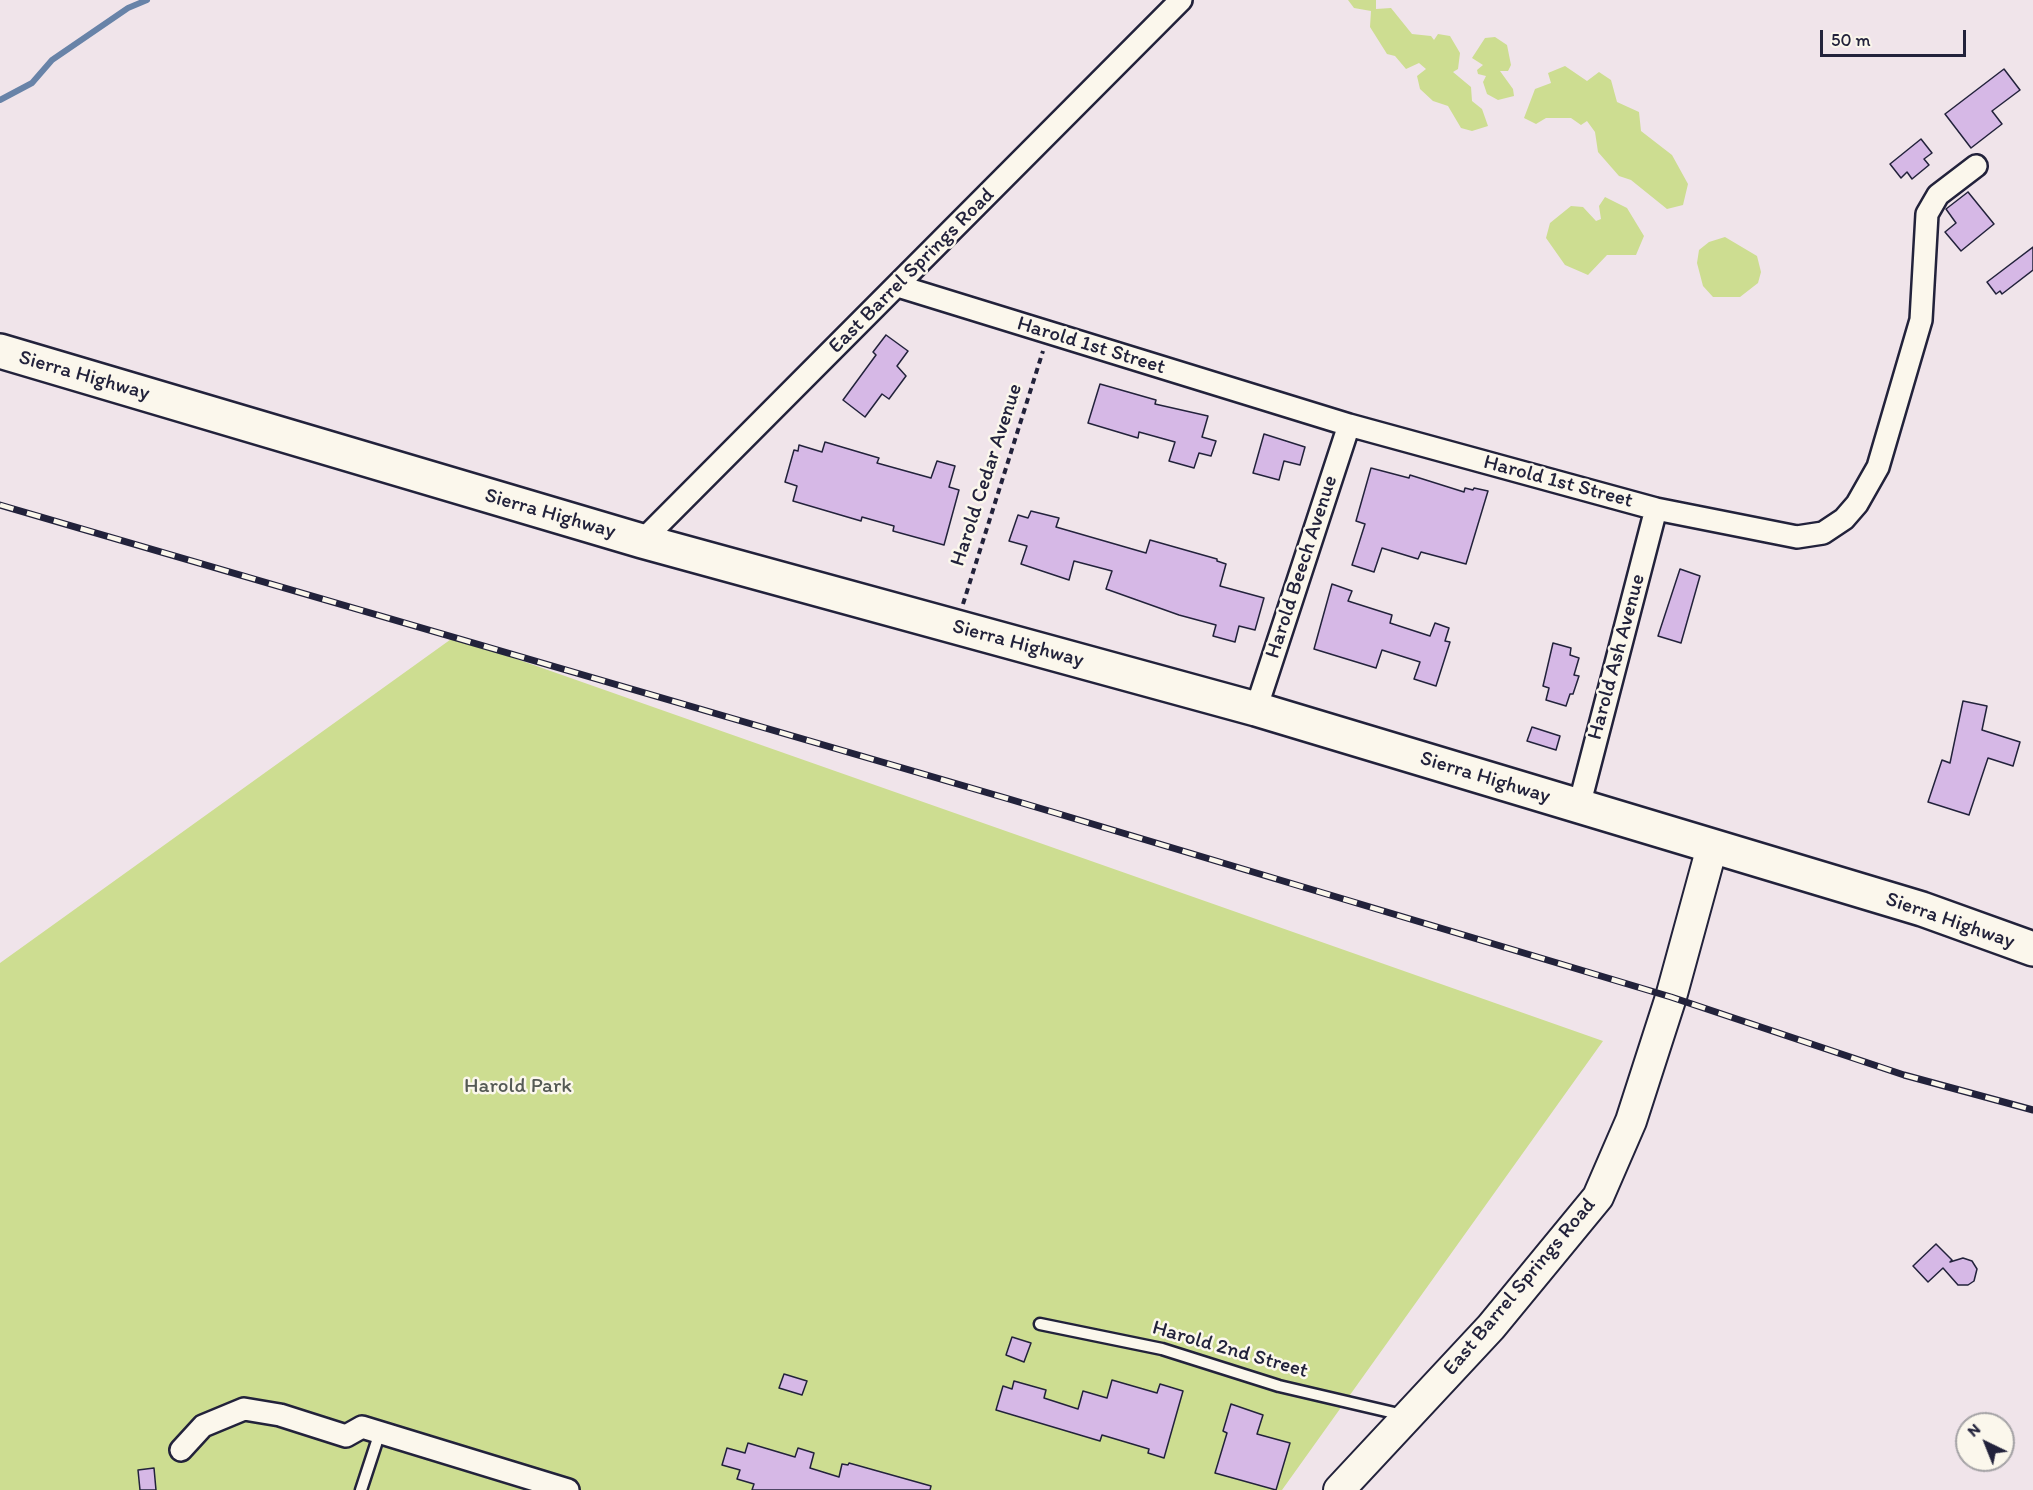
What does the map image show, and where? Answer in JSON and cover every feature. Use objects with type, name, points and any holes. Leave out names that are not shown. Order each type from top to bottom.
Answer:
[{"type":"highway","name":"Sierra Highway","points":[[0,351],[642,541],[1256,709],[1922,909],[2033,949]]},
{"type":"street","name":"East Barrel Springs Road","points":[[642,541],[1181,0]]},
{"type":"street","name":"Harold 1st Street","points":[[898,286],[1348,425],[1656,509],[1797,537],[1822,533],[1844,519],[1857,504],[1878,467],[1921,321],[1927,214],[1938,195],[1976,166]]},
{"type":"street","name":"Harold Beech Avenue","points":[[1256,709],[1348,425]]},
{"type":"street","name":"Harold Ash Avenue","points":[[1579,806],[1656,509]]},
{"type":"street","name":"East Barrel Springs Road","points":[[1339,1490],[1491,1327],[1598,1197],[1634,1110],[1671,997],[1712,847]]},
{"type":"street","points":[[181,1450],[203,1426],[244,1409],[280,1415],[346,1436],[362,1427],[568,1490]]},
{"type":"lane","name":"Harold 2nd Street","points":[[1040,1324],[1162,1349],[1279,1386],[1409,1416]]},
{"type":"lane","points":[[361,1490],[380,1432]]},
{"type":"path","name":"Harold Cedar Avenue","points":[[955,627],[1048,333]]},
{"type":"green space","points":[[1348,0],[1376,0],[1376,9],[1391,8],[1412,34],[1431,36],[1434,40],[1438,34],[1450,36],[1460,53],[1458,69],[1453,72],[1471,87],[1472,101],[1482,109],[1488,126],[1472,131],[1461,128],[1448,106],[1433,101],[1420,89],[1417,76],[1426,69],[1419,63],[1406,69],[1395,56],[1387,54],[1370,27],[1371,11],[1354,8]]},
{"type":"green space","points":[[1495,37],[1507,45],[1511,65],[1508,71],[1500,71],[1513,89],[1514,96],[1498,100],[1487,94],[1483,82],[1486,76],[1478,74],[1477,70],[1483,65],[1472,58],[1485,38]]},
{"type":"green space","points":[[1565,66],[1587,81],[1599,72],[1611,80],[1617,102],[1639,112],[1641,131],[1672,155],[1688,184],[1683,205],[1667,209],[1631,180],[1619,176],[1598,152],[1595,132],[1587,121],[1581,125],[1571,118],[1546,118],[1536,124],[1524,118],[1535,89],[1551,83],[1548,73]]},
{"type":"green space","points":[[1605,197],[1627,208],[1644,236],[1636,255],[1607,255],[1588,275],[1565,265],[1546,238],[1550,223],[1571,206],[1583,207],[1596,221],[1601,219],[1599,206]]},
{"type":"green space","points":[[1725,237],[1757,256],[1761,272],[1758,283],[1740,297],[1713,297],[1703,286],[1697,263],[1699,250],[1709,242]]},
{"type":"green space","name":"Harold Park","points":[[454,637],[1603,1041],[1282,1490],[0,1490],[0,963]]},
{"type":"building","points":[[2004,69],[2020,90],[1992,111],[2002,124],[1971,148],[1945,114]]},
{"type":"building","points":[[1921,139],[1932,153],[1924,159],[1929,165],[1912,179],[1907,172],[1901,178],[1890,164]]},
{"type":"building","points":[[1968,192],[1994,224],[1961,251],[1945,232],[1956,223],[1946,209]]},
{"type":"building","points":[[2033,247],[2033,270],[2002,294],[2000,291],[1996,294],[1987,282]]},
{"type":"building","points":[[886,335],[908,351],[897,366],[906,376],[889,399],[882,394],[865,417],[843,400],[876,355],[873,352]]},
{"type":"building","points":[[1100,384],[1156,400],[1155,404],[1208,416],[1202,437],[1216,441],[1211,456],[1199,453],[1194,468],[1169,461],[1175,442],[1139,432],[1138,438],[1088,423]]},
{"type":"building","points":[[1264,434],[1305,447],[1300,465],[1284,461],[1279,480],[1253,473]]},
{"type":"building","points":[[825,442],[879,458],[877,463],[931,478],[937,461],[955,466],[949,487],[959,490],[944,545],[893,531],[894,526],[862,517],[861,521],[793,501],[797,486],[785,482],[794,450],[798,451],[799,445],[822,452]]},
{"type":"building","points":[[1371,468],[1409,478],[1410,475],[1464,492],[1465,488],[1488,491],[1466,564],[1421,552],[1418,559],[1382,548],[1374,572],[1352,565],[1365,524],[1356,521]]},
{"type":"building","points":[[1031,511],[1059,518],[1056,527],[1146,553],[1150,540],[1217,559],[1226,564],[1220,586],[1264,598],[1255,630],[1239,626],[1235,642],[1213,636],[1216,625],[1179,615],[1106,589],[1112,571],[1074,561],[1069,580],[1021,564],[1027,546],[1009,541],[1018,515],[1028,518]]},
{"type":"building","points":[[1680,569],[1700,576],[1681,643],[1658,636]]},
{"type":"building","points":[[1332,584],[1352,591],[1348,601],[1392,615],[1390,623],[1430,636],[1435,623],[1449,628],[1445,641],[1450,642],[1436,686],[1414,679],[1420,662],[1382,650],[1376,668],[1314,649]]},
{"type":"building","points":[[1553,643],[1571,648],[1570,655],[1579,658],[1574,675],[1579,676],[1566,706],[1546,700],[1549,688],[1543,686]]},
{"type":"building","points":[[1963,701],[1987,706],[1982,730],[2020,742],[2013,766],[1988,758],[1969,815],[1928,802],[1942,760],[1950,763]]},
{"type":"building","points":[[1532,727],[1560,736],[1556,750],[1527,741]]},
{"type":"building","points":[[1936,1244],[1952,1260],[1950,1262],[1963,1258],[1972,1261],[1977,1269],[1974,1281],[1968,1285],[1958,1285],[1943,1268],[1928,1282],[1913,1266]]},
{"type":"building","points":[[1012,1337],[1031,1343],[1024,1362],[1006,1355]]},
{"type":"building","points":[[784,1374],[807,1381],[802,1395],[779,1388]]},
{"type":"building","points":[[1112,1380],[1157,1393],[1160,1384],[1183,1391],[1164,1458],[1148,1453],[1149,1449],[1102,1435],[1100,1441],[996,1410],[1003,1386],[1012,1389],[1014,1381],[1046,1390],[1044,1398],[1078,1409],[1083,1391],[1107,1398]]},
{"type":"building","points":[[1231,1404],[1263,1415],[1257,1434],[1290,1443],[1276,1490],[1215,1473],[1227,1433],[1223,1431]]},
{"type":"building","points":[[748,1443],[795,1457],[798,1448],[814,1453],[810,1468],[839,1477],[842,1464],[848,1465],[849,1463],[931,1486],[930,1490],[752,1490],[754,1484],[737,1479],[740,1470],[722,1465],[727,1448],[745,1453]]},
{"type":"building","points":[[154,1468],[156,1490],[140,1490],[138,1470]]},
{"type":"waterway","points":[[0,100],[32,83],[52,60],[128,8],[147,0]]},
{"type":"railway","points":[[0,505],[1009,799],[1671,997],[1904,1075],[2033,1110]]}]
